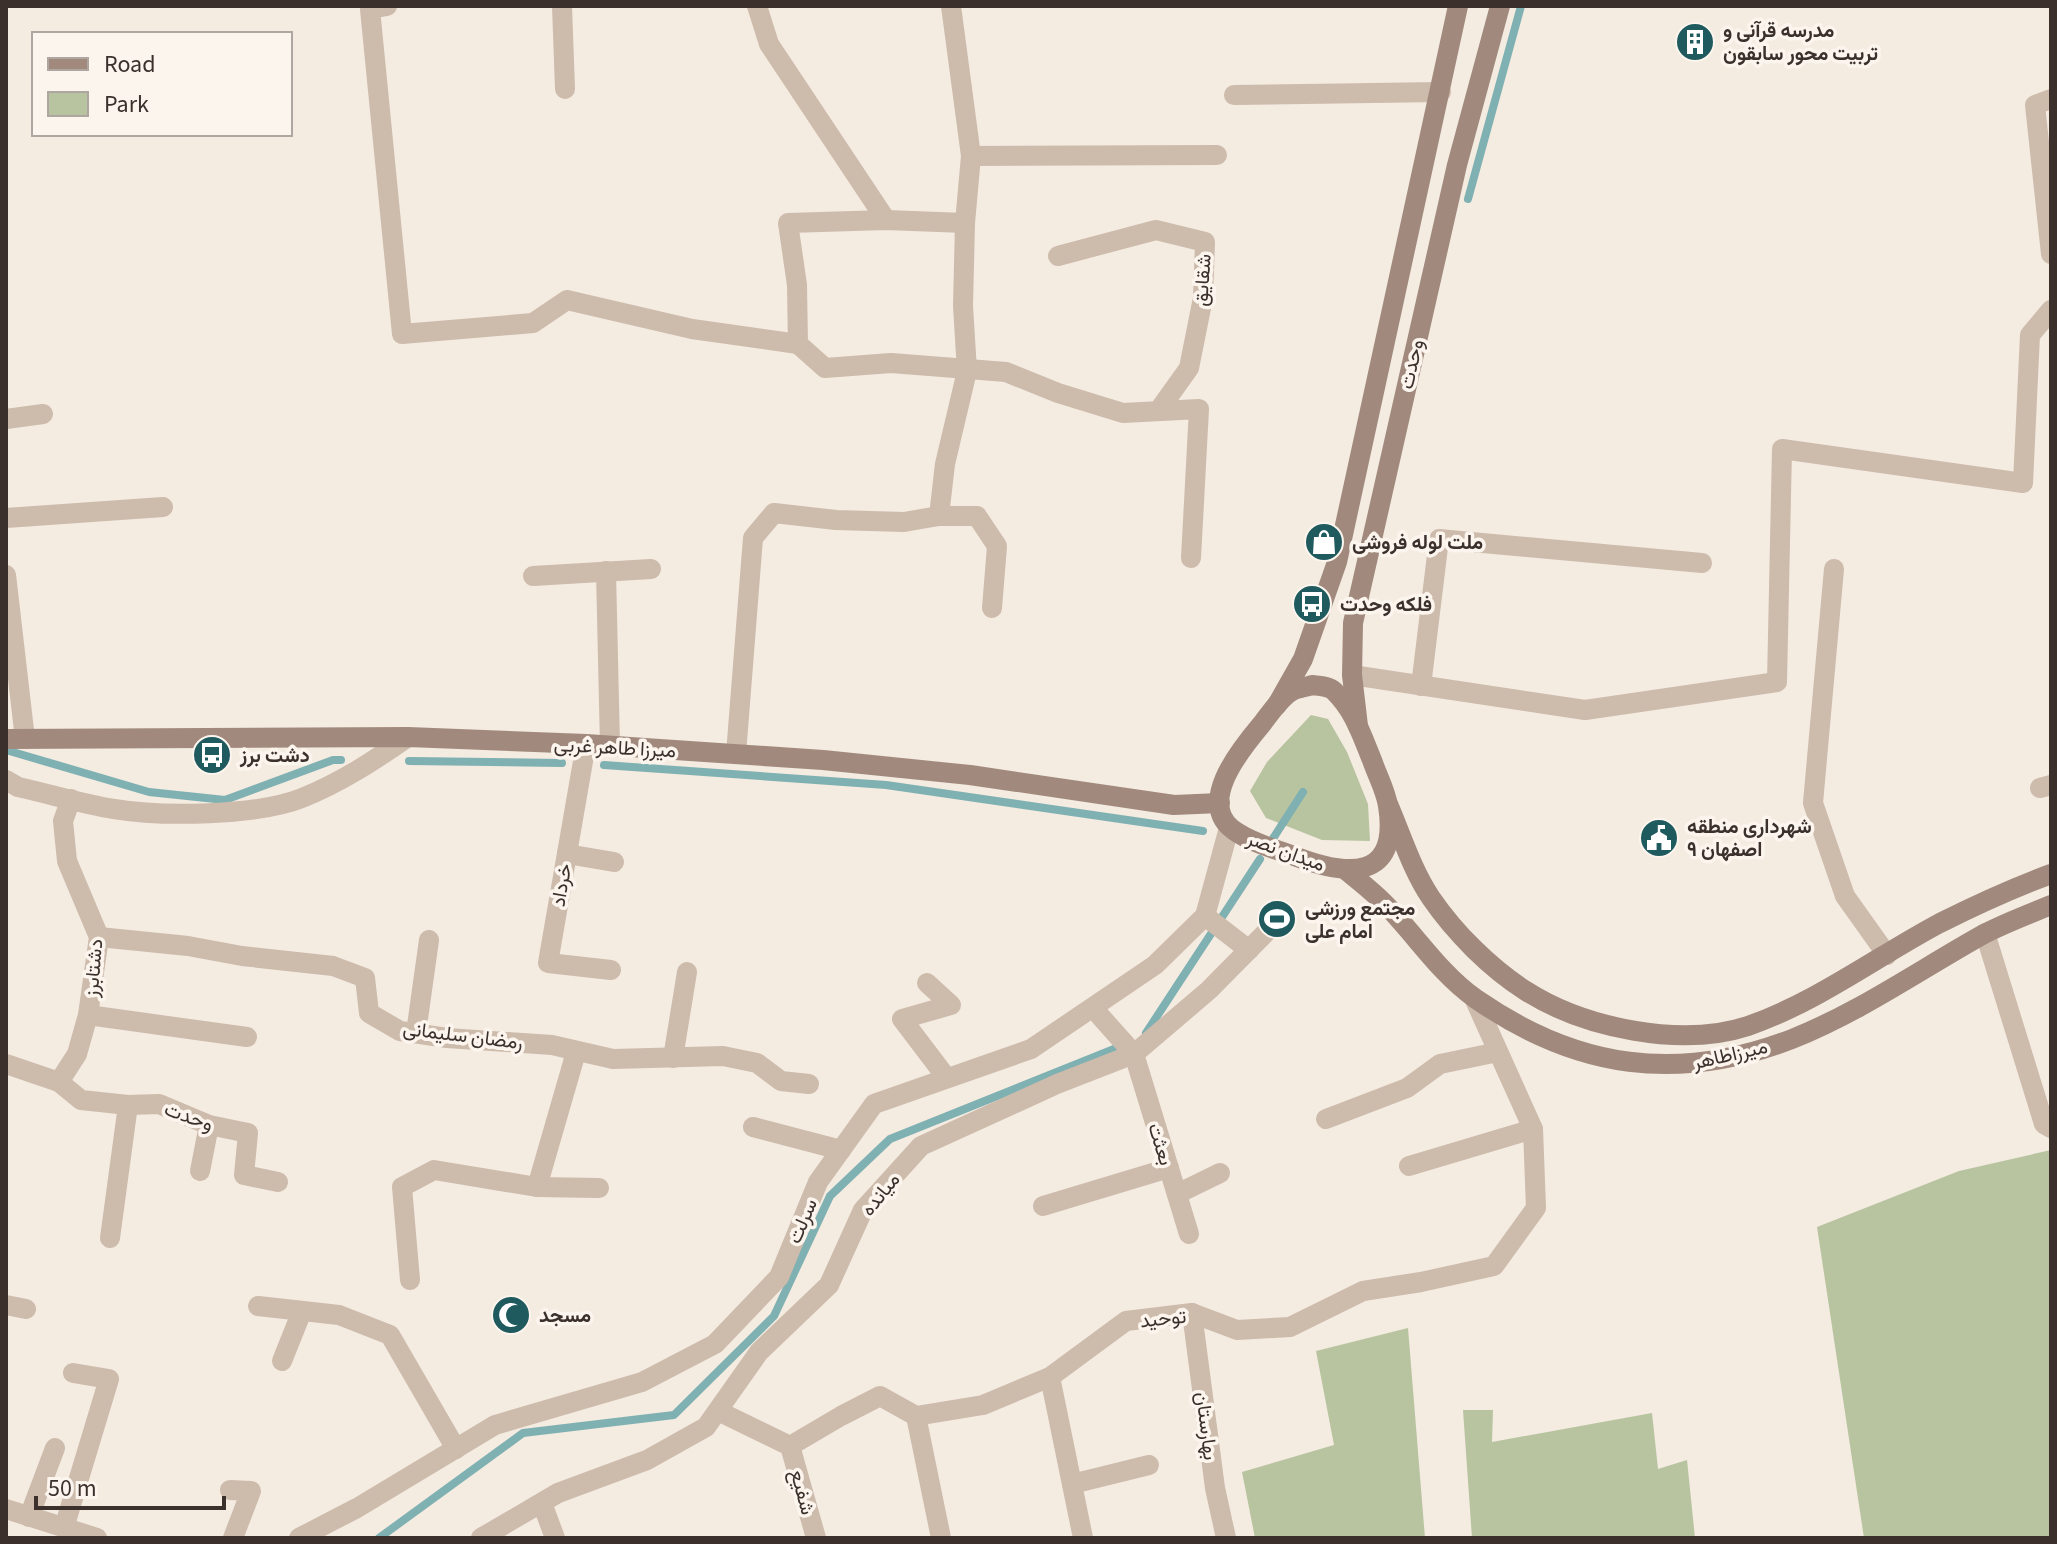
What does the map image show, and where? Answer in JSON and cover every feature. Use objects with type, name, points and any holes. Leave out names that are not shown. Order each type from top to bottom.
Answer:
[{"type":"main road","name":"وحدت","points":[[1277,705],[1303,659],[1337,562],[1458,6]]},
{"type":"main road","name":"وحدت","points":[[1358,726],[1352,675],[1353,623],[1457,165],[1500,6]]},
{"type":"main road","name":"میدان نصر","points":[[1312,685],[1331,688],[1358,726],[1388,804],[1389,835],[1385,850],[1377,862],[1347,871],[1323,867],[1244,837],[1229,828],[1222,816],[1220,803],[1222,786],[1232,760],[1292,691],[1312,685]]},
{"type":"main road","name":"میرزا طاهر غربی","points":[[16,739],[408,737],[586,744],[970,775],[1174,805],[1220,803]]},
{"type":"main road","name":"میرزاطاهر","points":[[1388,804],[1430,896],[1490,964],[1526,992],[1571,1013],[1610,1026],[1658,1034],[1702,1034],[1745,1027],[1785,1011],[1833,987],[1940,924],[2051,874]]},
{"type":"main road","name":"میرزاطاهر","points":[[1347,871],[1384,903],[1435,961],[1474,998],[1524,1028],[1606,1059],[1660,1066],[1708,1062],[1792,1039],[1856,1008],[1985,933],[2051,905]]},
{"type":"street","points":[[562,6],[565,89]]},
{"type":"street","points":[[757,6],[769,44],[886,220]]},
{"type":"street","points":[[939,516],[945,464],[967,371],[963,306],[965,223],[971,156],[951,6]]},
{"type":"street","points":[[370,7],[402,334],[533,323],[567,300],[692,329],[798,344],[825,368],[891,363],[1006,372],[1058,393],[1123,413],[1199,409],[1191,558]]},
{"type":"street","points":[[1234,95],[1441,92]]},
{"type":"street","points":[[2051,99],[2035,105],[2051,254]]},
{"type":"street","points":[[971,156],[1217,155]]},
{"type":"street","points":[[798,344],[797,285],[788,223],[886,220],[965,223]]},
{"type":"street","name":"شقایق","points":[[1058,256],[1156,230],[1205,242],[1203,298],[1189,368],[1159,410]]},
{"type":"street","points":[[1352,675],[1585,710],[1777,682],[1782,449],[2023,483],[2030,335],[2051,310]]},
{"type":"street","points":[[6,419],[43,414]]},
{"type":"street","points":[[6,518],[163,507]]},
{"type":"street","points":[[736,754],[753,538],[774,513],[891,522],[939,516],[977,516],[997,546],[992,608]]},
{"type":"street","points":[[1421,686],[1439,539],[1702,563]]},
{"type":"street","points":[[533,576],[651,569]]},
{"type":"street","points":[[1834,569],[1813,803],[1845,896],[1887,955]]},
{"type":"street","points":[[606,571],[610,746]]},
{"type":"street","points":[[6,575],[16,739]]},
{"type":"street","points":[[6,780],[18,787],[115,810],[199,814],[255,810],[301,799],[370,764],[408,737]]},
{"type":"street","name":"خرداد","points":[[586,744],[548,963],[611,970]]},
{"type":"street","name":"دشتابرز","points":[[59,1082],[77,1054],[88,1015],[99,937],[67,861],[63,821],[71,799]]},
{"type":"street","points":[[1229,828],[1213,922],[1249,950]]},
{"type":"street","points":[[567,854],[614,862]]},
{"type":"street","name":"میانده","points":[[481,1538],[558,1493],[647,1460],[706,1427],[759,1352],[829,1285],[863,1210],[921,1146],[1128,1048],[1209,990],[1282,916]]},
{"type":"street","name":"سرلت","points":[[299,1538],[357,1508],[495,1425],[642,1382],[715,1344],[779,1277],[818,1182],[874,1104],[1031,1049],[1213,922]]},
{"type":"street","points":[[1985,933],[2044,1124],[2051,1128]]},
{"type":"street","name":"رمضان سلیمانی","points":[[99,937],[333,966],[365,978],[369,1013],[400,1031],[552,1045],[613,1059],[723,1056],[757,1063],[781,1081],[809,1084]]},
{"type":"street","points":[[416,1033],[429,940]]},
{"type":"street","points":[[673,1058],[687,972]]},
{"type":"street","points":[[927,983],[951,1005],[902,1019],[946,1077]]},
{"type":"street","name":"توحید","points":[[916,1416],[983,1405],[1050,1377],[1126,1321],[1192,1313],[1237,1330],[1290,1327],[1363,1291],[1494,1266],[1536,1208],[1533,1129],[1474,998]]},
{"type":"street","points":[[1093,1008],[1128,1048]]},
{"type":"street","points":[[88,1015],[247,1037]]},
{"type":"street","name":"بعثت","points":[[1128,1048],[1189,1234]]},
{"type":"street","points":[[537,1187],[576,1052]]},
{"type":"street","points":[[1326,1119],[1407,1088],[1440,1064],[1498,1052]]},
{"type":"street","points":[[6,1064],[59,1082]]},
{"type":"street","name":"وحدت","points":[[59,1082],[81,1100],[128,1105],[159,1104],[209,1125],[248,1133],[244,1175],[278,1182]]},
{"type":"street","points":[[110,1238],[128,1105]]},
{"type":"street","points":[[200,1171],[209,1125]]},
{"type":"street","points":[[753,1127],[841,1150]]},
{"type":"street","points":[[1409,1166],[1533,1129]]},
{"type":"street","points":[[1043,1206],[1169,1168]]},
{"type":"street","points":[[410,1280],[402,1187],[434,1170],[537,1187],[599,1188]]},
{"type":"street","points":[[1177,1194],[1220,1173]]},
{"type":"street","points":[[258,1306],[339,1315],[390,1335],[456,1449]]},
{"type":"street","points":[[282,1361],[302,1311]]},
{"type":"street","name":"بهارستان","points":[[1192,1313],[1215,1488],[1226,1538]]},
{"type":"street","points":[[64,1528],[109,1379],[73,1373]]},
{"type":"street","points":[[1050,1377],[1083,1538]]},
{"type":"street","points":[[718,1411],[790,1446],[880,1396],[916,1416],[941,1538]]},
{"type":"street","name":"شفیع","points":[[790,1446],[816,1538]]},
{"type":"street","points":[[29,1517],[55,1448]]},
{"type":"street","points":[[1072,1484],[1149,1465]]},
{"type":"street","points":[[230,1490],[251,1491],[233,1538]]},
{"type":"street","points":[[542,1503],[555,1538]]},
{"type":"street","points":[[6,1509],[97,1538]]},
{"type":"green space","points":[[1311,715],[1328,719],[1347,752],[1368,804],[1370,841],[1322,840],[1266,818],[1250,791],[1267,762]]},
{"type":"green space","points":[[2051,1150],[2051,1538],[1864,1538],[1817,1227],[1959,1171]]},
{"type":"green space","points":[[1408,1328],[1425,1538],[1255,1538],[1242,1472],[1334,1445],[1316,1351]]},
{"type":"green space","points":[[1463,1410],[1493,1410],[1492,1442],[1652,1413],[1658,1469],[1687,1460],[1695,1538],[1472,1538]]},
{"type":"waterway","points":[[1468,199],[1521,6]]},
{"type":"waterway","points":[[6,750],[149,792],[225,800],[333,760],[341,760]]},
{"type":"waterway","points":[[409,761],[562,763]]},
{"type":"waterway","points":[[604,765],[886,785],[1203,831]]},
{"type":"waterway","points":[[1270,843],[1303,792]]},
{"type":"waterway","points":[[1146,1033],[1260,859]]},
{"type":"waterway","points":[[379,1538],[523,1433],[674,1415],[774,1316],[830,1196],[890,1139],[1124,1045]]},
{"type":"place","name":"مدرسه قرآنی و تربیت محور سابقون","points":[[1695,42]]},
{"type":"place","name":"ملت لوله فروشی","points":[[1324,542]]},
{"type":"place","name":"فلکه وحدت","points":[[1312,604]]},
{"type":"place","name":"دشت برز","points":[[212,755]]},
{"type":"place","name":"شهرداری منطقه ۹ اصفهان","points":[[1659,838]]},
{"type":"place","name":"مجتمع ورزشی امام علی","points":[[1277,919]]},
{"type":"place","name":"مسجد","points":[[511,1315]]}]
